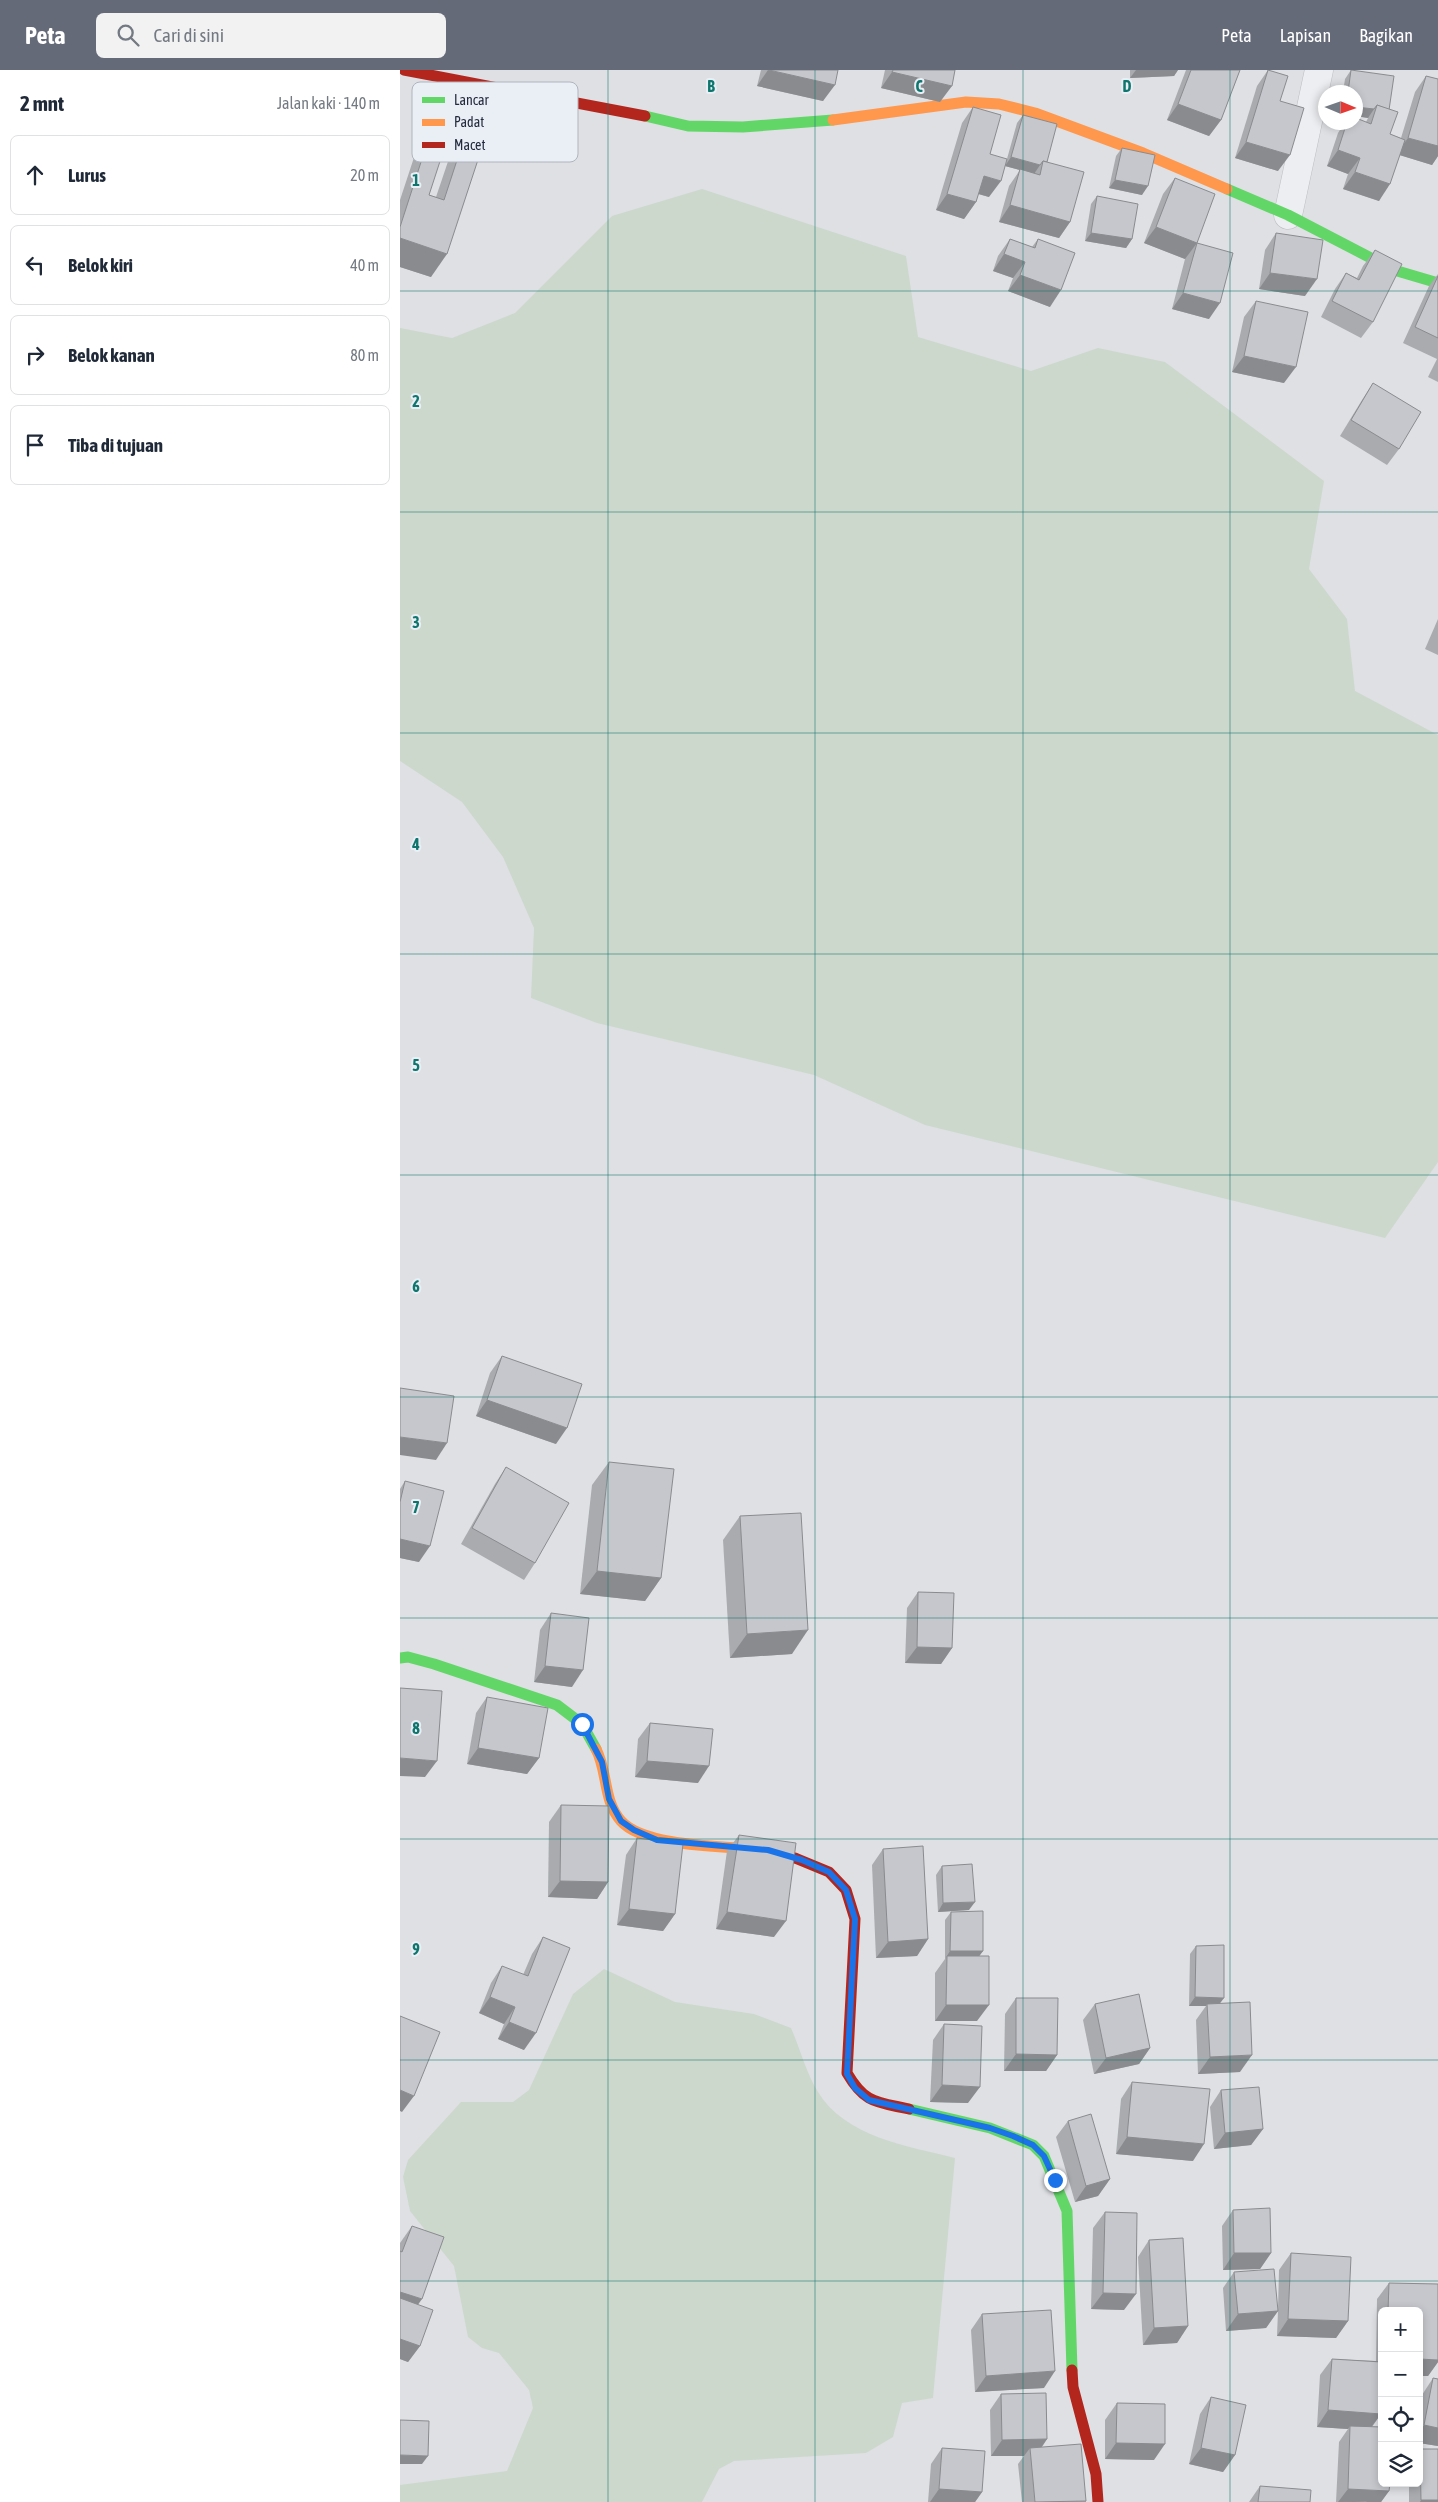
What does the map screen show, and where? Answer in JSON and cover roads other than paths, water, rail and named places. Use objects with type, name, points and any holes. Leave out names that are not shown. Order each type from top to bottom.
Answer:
[{"type":"street","points":[[404,70],[468,82]]},
{"type":"street","points":[[1288,215],[1319,70]]},
{"type":"street","points":[[578,102],[688,126],[752,126],[856,118],[966,102],[999,104],[1035,113],[1143,153],[1288,215],[1394,270],[1438,283]]},
{"type":"street","points":[[400,1658],[408,1657],[434,1664],[557,1705],[582,1724],[602,1762],[609,1799],[621,1821],[634,1830],[657,1840],[768,1850],[802,1860],[829,1872],[846,1890],[855,1919],[847,2074],[855,2088],[869,2100],[990,2128],[1033,2145],[1044,2156],[1055,2180],[1067,2211],[1073,2387],[1096,2474],[1098,2502]]}]
